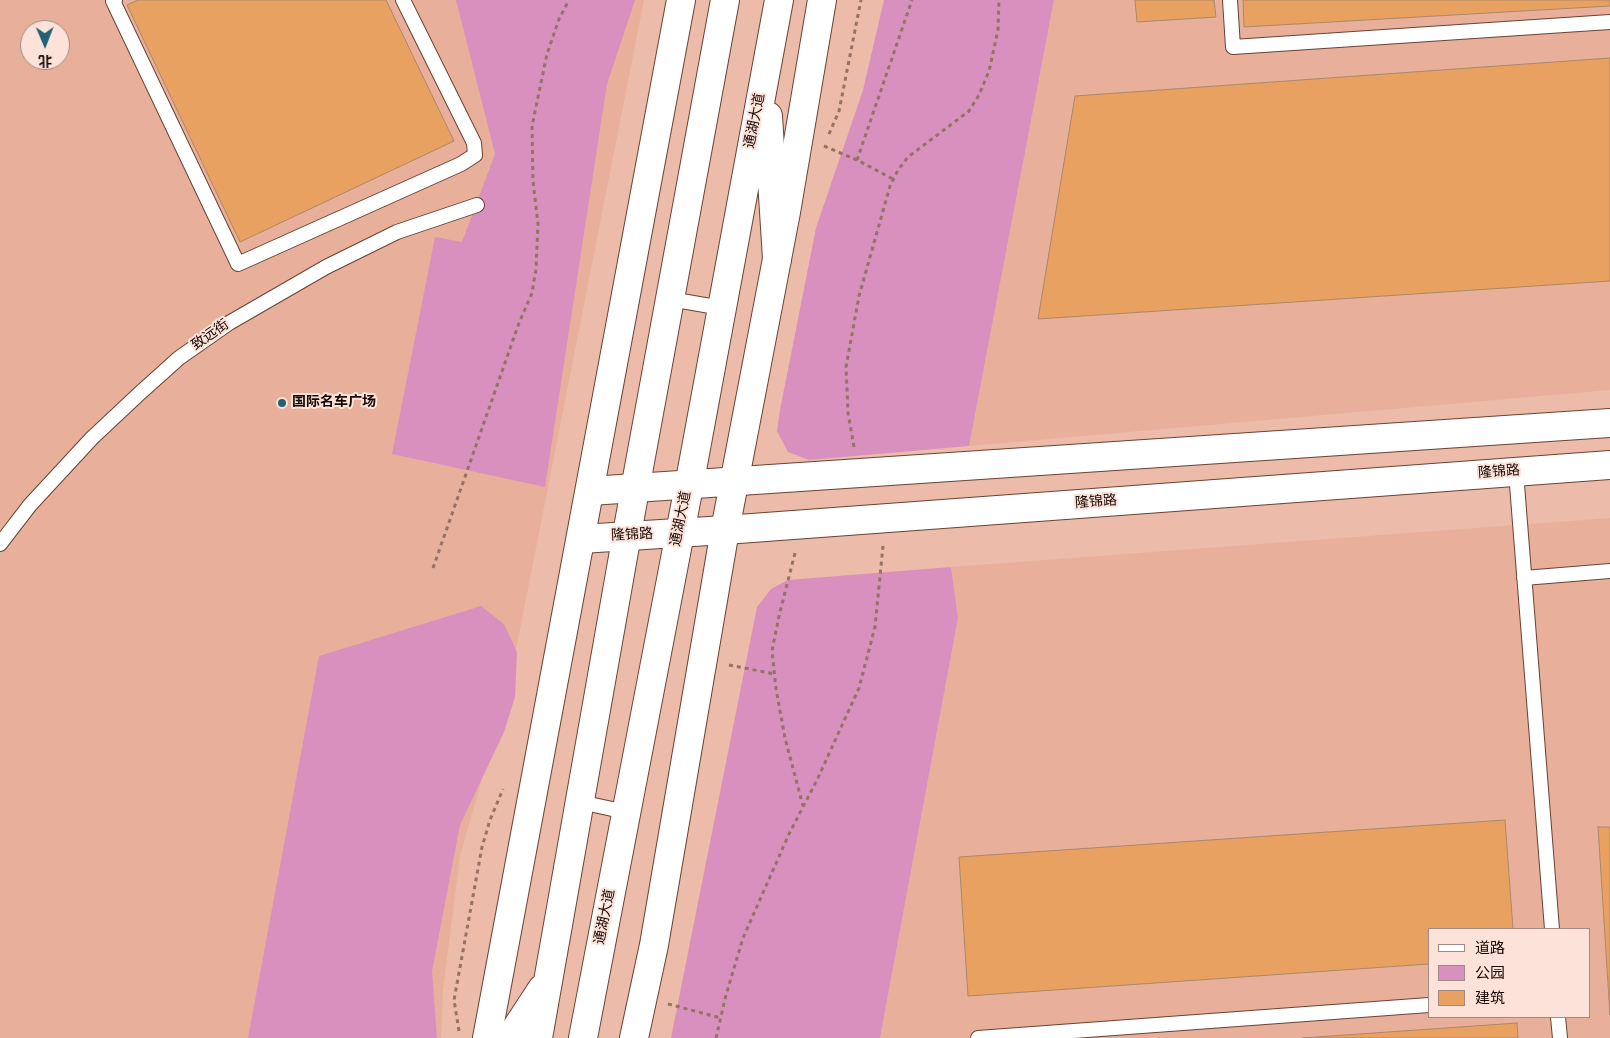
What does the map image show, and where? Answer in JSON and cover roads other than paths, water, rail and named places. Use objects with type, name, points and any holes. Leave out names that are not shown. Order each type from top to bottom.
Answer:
[{"type":"main road","points":[[487,1038],[681,0]]},
{"type":"main road","points":[[538,1038],[635,489],[725,0]]},
{"type":"main road","name":"通湖大道","points":[[584,1038],[779,0]]},
{"type":"main road","points":[[634,1038],[654,945],[725,530],[777,259],[822,0]]},
{"type":"main road","points":[[765,74],[777,259]]},
{"type":"main road","points":[[590,492],[1610,423]]},
{"type":"main road","name":"隆锦路","points":[[581,538],[627,537],[1610,465]]},
{"type":"main road","points":[[510,1038],[548,979]]},
{"type":"lane","points":[[115,0],[113,1],[238,264],[461,164],[475,155],[474,143],[403,0]]},
{"type":"lane","points":[[1230,0],[1233,47],[1610,22]]},
{"type":"lane","name":"致远街","points":[[0,544],[30,505],[92,438],[179,358],[229,323],[326,267],[398,232],[477,205]]},
{"type":"lane","points":[[670,299],[722,308]]},
{"type":"lane","points":[[1516,472],[1552,928]]},
{"type":"lane","points":[[1524,578],[1610,571]]},
{"type":"lane","points":[[580,802],[626,812]]},
{"type":"lane","points":[[978,1038],[1428,1005]]},
{"type":"lane","points":[[1558,1018],[1560,1038]]},
{"type":"place","name":"国际名车广场","points":[[282,403]]}]
